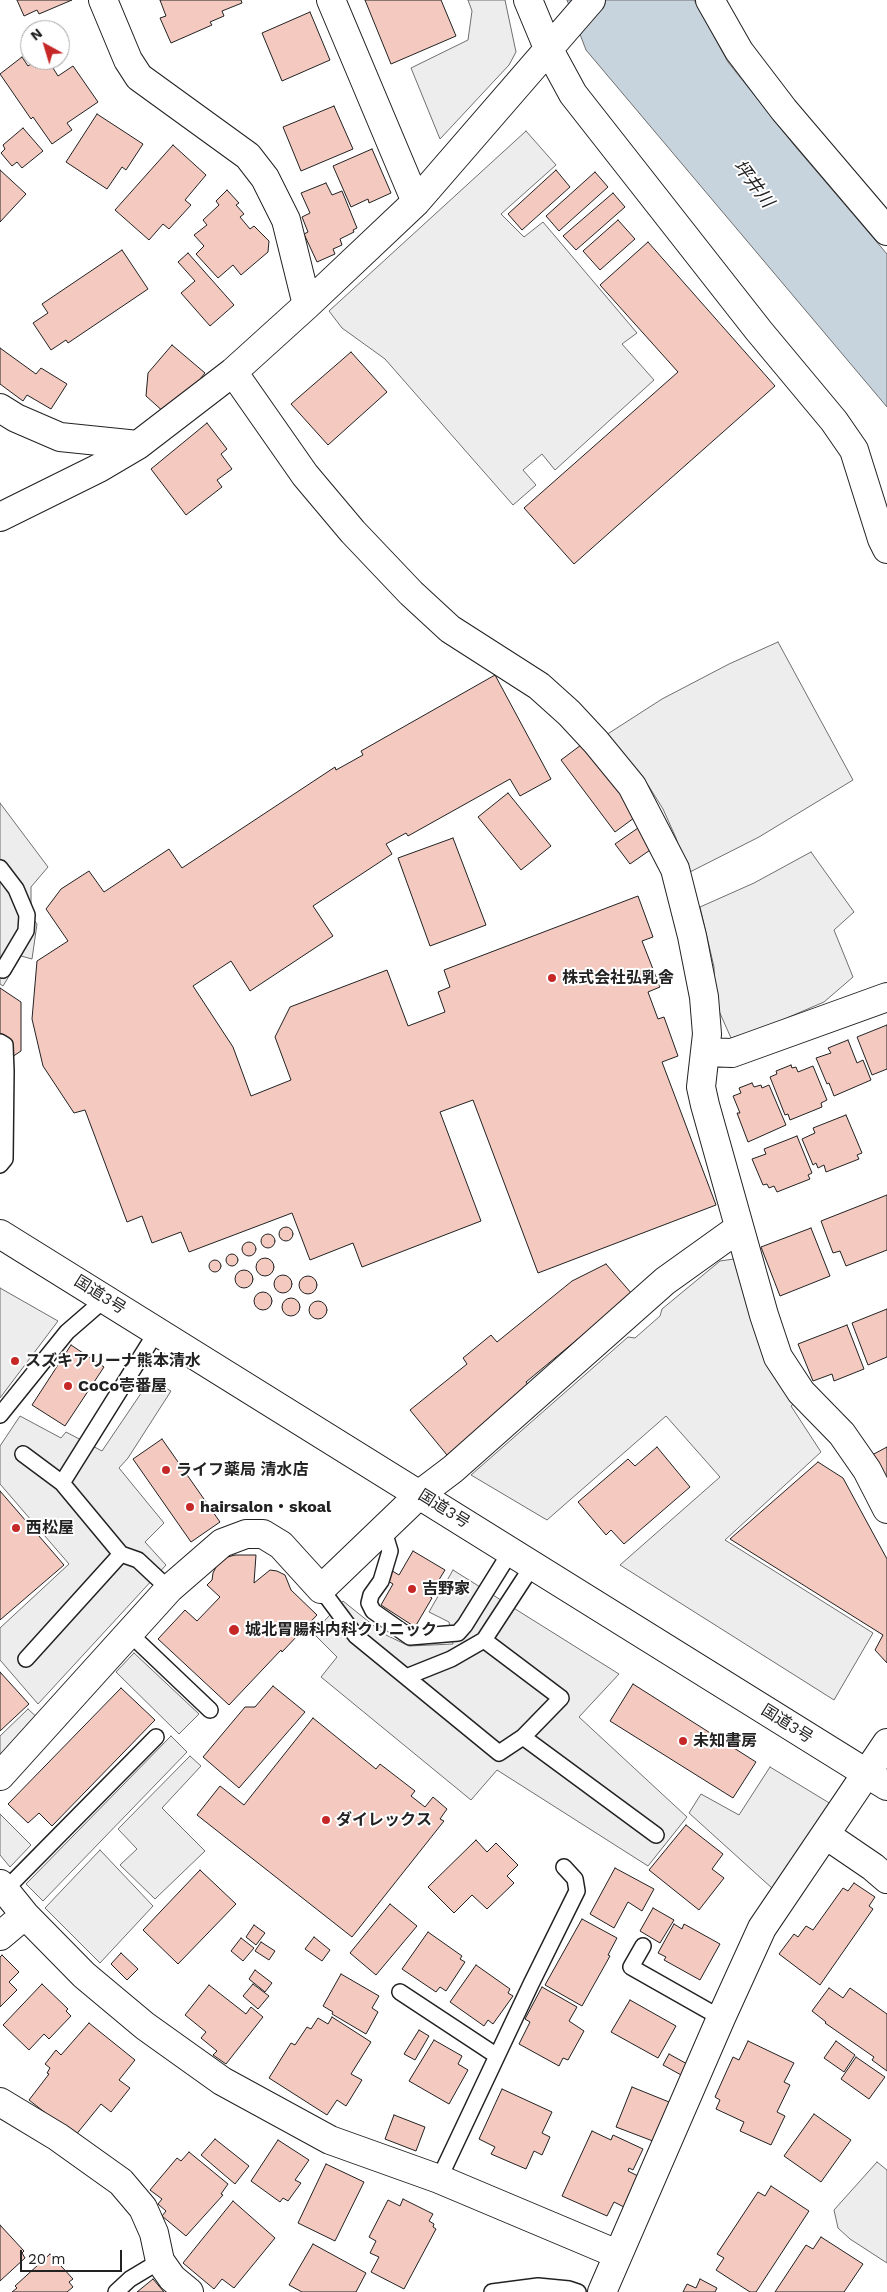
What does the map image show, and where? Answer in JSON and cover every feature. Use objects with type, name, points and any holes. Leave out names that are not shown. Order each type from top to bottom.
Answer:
[{"type":"main road","points":[[103,0],[128,60],[139,77],[248,156],[265,178],[286,220],[307,306]]},
{"type":"main road","points":[[331,0],[416,202]]},
{"type":"main road","points":[[528,0],[555,40],[579,101],[759,332],[834,421],[854,450],[882,539],[887,549]]},
{"type":"main road","points":[[0,517],[99,468],[138,445],[232,372],[307,306],[416,202],[591,0]]},
{"type":"main road","points":[[710,0],[739,51],[784,110],[887,231]]},
{"type":"main road","points":[[232,372],[305,475],[353,532],[411,593],[450,629],[539,686],[596,742],[632,786],[675,869],[692,936],[704,997],[707,1034],[702,1087],[705,1105],[764,1315],[778,1357],[801,1392],[842,1434],[866,1470],[887,1509]]},
{"type":"main road","points":[[0,408],[16,418],[60,437],[138,445]]},
{"type":"main road","points":[[705,1052],[732,1053],[887,997]]},
{"type":"main road","points":[[0,1776],[169,1589],[222,1543],[246,1534],[263,1534],[281,1545],[321,1589],[420,1494],[453,1469],[665,1281],[740,1228]]},
{"type":"main road","name":"国道3号","points":[[0,1234],[420,1494],[876,1780]]},
{"type":"main road","points":[[602,2292],[762,1928],[826,1836],[876,1780],[887,1744]]},
{"type":"main road","points":[[826,1836],[873,1867],[887,1879]]},
{"type":"main road","points":[[3,1887],[25,1915],[92,1982],[145,2026],[222,2081],[330,2140],[439,2179],[618,2254]]},
{"type":"main road","points":[[0,1936],[25,1915]]},
{"type":"main road","points":[[0,2102],[58,2137],[121,2182],[143,2208],[154,2233],[160,2260],[172,2278],[189,2292]]},
{"type":"lane","points":[[0,868],[16,890],[27,915],[26,931],[2,970]]},
{"type":"lane","points":[[0,1042],[5,1045],[6,1071],[4,1159],[0,1166]]},
{"type":"lane","points":[[0,1415],[67,1332],[105,1299]]},
{"type":"lane","points":[[62,1483],[158,1331]]},
{"type":"lane","points":[[23,1454],[62,1483],[121,1554],[138,1560],[169,1589]]},
{"type":"lane","points":[[383,1528],[390,1551],[381,1581],[371,1595],[369,1603],[373,1611],[410,1637],[458,1632],[522,1558]]},
{"type":"lane","points":[[26,1659],[121,1554]]},
{"type":"lane","points":[[406,1677],[450,1659],[484,1640],[522,1558]]},
{"type":"lane","points":[[321,1589],[356,1636],[499,1753],[523,1737],[561,1698],[484,1640]]},
{"type":"lane","points":[[130,1634],[210,1710]]},
{"type":"lane","points":[[3,1887],[156,1737]]},
{"type":"lane","points":[[523,1737],[656,1835]]},
{"type":"lane","points":[[439,2179],[578,1891],[575,1879],[564,1867]]},
{"type":"lane","points":[[644,1946],[631,1967],[721,2018]]},
{"type":"lane","points":[[400,1992],[497,2056]]},
{"type":"lane","points":[[116,2292],[130,2279],[160,2260]]},
{"type":"lane","points":[[492,2292],[538,2286],[569,2289],[578,2292]]},
{"type":"shaded area","points":[[468,0],[505,0],[516,52],[509,65],[440,139],[411,68],[468,40],[472,11]]},
{"type":"shaded area","points":[[526,131],[556,165],[501,214],[524,237],[543,222],[637,333],[622,344],[654,380],[555,470],[542,454],[523,470],[536,485],[513,505],[385,359],[342,328],[329,311]]},
{"type":"shaded area","points":[[778,642],[853,780],[759,837],[688,873],[676,838],[663,809],[648,785],[606,735],[662,699],[729,664]]},
{"type":"shaded area","points":[[0,803],[48,867],[31,887],[31,916],[37,924],[32,959],[21,956],[3,986],[0,984]]},
{"type":"shaded area","points":[[811,852],[854,912],[834,930],[853,977],[824,1002],[761,1029],[731,1038],[715,1002],[714,967],[700,907],[754,883]]},
{"type":"shaded area","points":[[734,1259],[796,1402],[791,1406],[821,1452],[725,1540],[873,1633],[834,1700],[620,1565],[720,1477],[666,1416],[547,1520],[471,1475],[628,1337],[635,1338],[660,1316],[662,1309],[720,1261]]},
{"type":"shaded area","name":"スズキアリーナ熊本清水","points":[[0,1288],[58,1321],[0,1398]]},
{"type":"shaded area","points":[[150,1380],[171,1391],[128,1458],[119,1468],[164,1523],[145,1542],[166,1565],[38,1704],[0,1660],[0,1628],[69,1564],[0,1484],[0,1446],[20,1416],[61,1438],[66,1432],[102,1451]]},
{"type":"shaded area","points":[[453,1570],[619,1674],[579,1717],[687,1817],[648,1866],[497,1770],[471,1800],[321,1677],[337,1657],[313,1633],[343,1601],[384,1634],[409,1646],[453,1644],[449,1622],[429,1612]]},
{"type":"shaded area","points":[[134,1653],[199,1714],[179,1734],[116,1672]]},
{"type":"shaded area","points":[[28,1709],[41,1721],[0,1766],[0,1736]]},
{"type":"shaded area","points":[[171,1736],[187,1752],[43,1901],[26,1884]]},
{"type":"shaded area","points":[[190,1756],[201,1766],[162,1808],[205,1851],[155,1899],[120,1865],[137,1849],[118,1829]]},
{"type":"shaded area","points":[[770,1767],[831,1804],[773,1889],[689,1813],[701,1794],[739,1815]]},
{"type":"shaded area","points":[[0,1814],[31,1845],[10,1867],[0,1855]]},
{"type":"shaded area","points":[[100,1850],[153,1906],[100,1963],[45,1908]]},
{"type":"shaded area","points":[[877,2162],[887,2170],[887,2263],[850,2239],[838,2228],[834,2210]]},
{"type":"water","name":"坪井川","points":[[567,0],[694,0],[728,62],[794,145],[887,254],[887,407],[586,50]]},
{"type":"building","points":[[17,0],[72,0],[39,14],[37,10],[24,16]]},
{"type":"building","points":[[160,0],[241,0],[242,3],[222,11],[224,16],[210,22],[212,25],[171,43],[160,18],[166,16]]},
{"type":"building","points":[[365,0],[441,0],[456,36],[391,64]]},
{"type":"building","points":[[310,12],[330,60],[282,81],[262,33]]},
{"type":"building","points":[[20,59],[20,70],[54,70],[58,76],[70,70],[73,66],[98,102],[67,123],[72,130],[52,144],[33,117],[31,119],[0,74]]},
{"type":"building","points":[[334,106],[353,149],[301,171],[283,127]]},
{"type":"building","points":[[97,114],[143,144],[126,170],[122,167],[107,189],[66,162]]},
{"type":"building","points":[[23,128],[43,151],[22,168],[17,162],[12,166],[1,153],[5,149],[3,145]]},
{"type":"building","points":[[173,145],[206,175],[185,200],[191,205],[169,229],[163,224],[149,240],[115,210]]},
{"type":"building","points":[[372,149],[391,193],[369,203],[368,199],[351,207],[333,166]]},
{"type":"building","points":[[0,170],[26,194],[0,222]]},
{"type":"building","points":[[556,170],[570,187],[522,230],[508,214]]},
{"type":"building","points":[[595,172],[608,187],[559,231],[546,216]]},
{"type":"building","points":[[326,183],[332,195],[342,191],[357,228],[353,230],[354,232],[340,239],[342,245],[333,249],[335,254],[317,262],[304,234],[308,232],[302,217],[310,213],[301,193]]},
{"type":"building","points":[[227,190],[239,203],[236,205],[244,214],[240,217],[250,229],[254,226],[269,241],[268,252],[241,275],[233,265],[218,278],[196,254],[204,246],[194,235],[207,225],[203,220],[219,205],[216,201]]},
{"type":"building","points":[[613,193],[625,207],[576,250],[563,236]]},
{"type":"building","points":[[618,220],[635,239],[600,270],[583,251]]},
{"type":"building","points":[[648,242],[775,386],[574,564],[524,508],[678,372],[600,285]]},
{"type":"building","points":[[122,250],[148,289],[68,343],[66,340],[51,350],[33,323],[48,313],[42,304]]},
{"type":"building","points":[[188,253],[234,305],[210,326],[181,293],[195,281],[178,262]]},
{"type":"building","points":[[172,345],[205,373],[182,401],[166,414],[146,396],[148,373]]},
{"type":"building","points":[[0,348],[36,374],[41,368],[67,384],[51,409],[27,395],[23,401],[0,384]]},
{"type":"building","points":[[351,352],[387,392],[328,445],[291,404]]},
{"type":"building","points":[[207,423],[227,449],[221,454],[232,469],[217,480],[222,487],[186,515],[151,469]]},
{"type":"building","name":"株式会社弘乳舎","points":[[495,675],[551,779],[520,796],[510,779],[408,836],[406,833],[386,844],[392,854],[313,906],[333,936],[250,991],[231,961],[193,986],[233,1047],[251,1096],[291,1080],[275,1037],[290,1007],[387,970],[408,1026],[445,1012],[438,992],[450,987],[444,970],[638,896],[653,937],[642,941],[660,987],[648,992],[658,1019],[664,1017],[678,1056],[662,1062],[716,1205],[538,1273],[473,1100],[440,1112],[481,1221],[362,1267],[353,1243],[310,1260],[292,1213],[189,1252],[181,1232],[152,1243],[142,1216],[127,1222],[85,1110],[74,1113],[43,1066],[32,1019],[37,961],[68,941],[46,909],[61,889],[89,871],[104,892],[169,849],[182,868],[335,767],[336,770],[363,755],[361,751]]},
{"type":"building","points":[[585,742],[638,815],[615,832],[561,760]]},
{"type":"building","points":[[508,793],[551,846],[521,870],[478,817]]},
{"type":"building","points":[[638,828],[653,848],[630,864],[615,844]]},
{"type":"building","points":[[453,838],[486,925],[430,946],[398,858]]},
{"type":"building","points":[[0,988],[21,1002],[21,1051],[0,1065]]},
{"type":"building","points":[[887,1025],[887,1069],[872,1075],[857,1037]]},
{"type":"building","points":[[848,1040],[857,1063],[863,1060],[871,1080],[834,1096],[816,1058],[831,1053],[828,1048]]},
{"type":"building","points":[[791,1065],[792,1068],[796,1067],[798,1072],[813,1066],[827,1100],[821,1103],[822,1107],[790,1120],[788,1114],[785,1115],[770,1077],[777,1074],[776,1071]]},
{"type":"building","points":[[752,1083],[754,1087],[761,1085],[762,1088],[769,1085],[786,1125],[748,1142],[733,1096],[741,1093],[739,1088]]},
{"type":"building","points":[[846,1115],[862,1153],[857,1155],[859,1159],[826,1172],[824,1165],[818,1168],[816,1163],[813,1165],[802,1139],[815,1133],[813,1128]]},
{"type":"building","points":[[797,1136],[812,1173],[808,1175],[810,1179],[777,1192],[774,1186],[769,1188],[767,1184],[763,1185],[752,1159],[766,1154],[764,1149]]},
{"type":"building","points":[[887,1195],[887,1250],[846,1266],[840,1251],[833,1253],[821,1221]]},
{"type":"building","points":[[283,1227],[289,1227],[293,1234],[289,1241],[283,1241],[279,1237],[279,1231]]},
{"type":"building","points":[[811,1228],[830,1276],[780,1296],[761,1247]]},
{"type":"building","points":[[265,1234],[271,1234],[275,1241],[271,1248],[265,1248],[261,1244],[261,1238]]},
{"type":"building","points":[[246,1242],[252,1242],[256,1249],[252,1256],[246,1256],[242,1252],[242,1246]]},
{"type":"building","points":[[230,1254],[234,1254],[238,1260],[234,1266],[230,1266],[226,1262],[226,1258]]},
{"type":"building","points":[[265,1258],[273,1263],[274,1267],[269,1275],[265,1276],[257,1271],[256,1267],[261,1259]]},
{"type":"building","points":[[213,1260],[217,1260],[221,1266],[217,1272],[213,1272],[209,1268],[209,1264]]},
{"type":"building","points":[[606,1264],[632,1294],[526,1382],[530,1388],[447,1455],[410,1410],[467,1364],[463,1358],[491,1335],[497,1342],[572,1281]]},
{"type":"building","points":[[244,1270],[250,1273],[253,1279],[250,1285],[244,1288],[238,1285],[235,1279],[238,1273]]},
{"type":"building","points":[[283,1275],[289,1278],[292,1284],[289,1290],[283,1293],[277,1290],[274,1284],[277,1278]]},
{"type":"building","points":[[308,1276],[314,1279],[317,1285],[314,1291],[308,1294],[302,1291],[299,1285],[302,1279]]},
{"type":"building","points":[[263,1292],[269,1295],[272,1301],[269,1307],[263,1310],[257,1307],[254,1301],[257,1295]]},
{"type":"building","points":[[291,1298],[297,1301],[300,1307],[297,1313],[291,1316],[285,1313],[282,1307],[285,1301]]},
{"type":"building","points":[[318,1301],[324,1304],[327,1310],[324,1316],[318,1319],[312,1316],[309,1310],[312,1304]]},
{"type":"building","points":[[887,1309],[887,1357],[868,1365],[852,1323]]},
{"type":"building","points":[[847,1325],[864,1369],[834,1381],[832,1374],[813,1381],[798,1344]]},
{"type":"building","name":"CoCo壱番屋","points":[[71,1345],[104,1367],[65,1426],[32,1405]]},
{"type":"building","points":[[162,1439],[220,1522],[191,1542],[133,1459]]},
{"type":"building","points":[[657,1447],[690,1487],[624,1544],[611,1530],[606,1535],[578,1502],[628,1459],[635,1466]]},
{"type":"building","points":[[887,1447],[887,1484],[872,1455]]},
{"type":"building","points":[[818,1462],[843,1478],[887,1559],[887,1663],[875,1650],[883,1635],[730,1539]]},
{"type":"building","name":"西松屋","points":[[0,1491],[64,1565],[0,1620]]},
{"type":"building","points":[[413,1551],[445,1570],[429,1596],[432,1598],[415,1627],[381,1605],[393,1584],[386,1580],[389,1569],[399,1575]]},
{"type":"building","name":"城北胃腸科内科クリニック","points":[[235,1555],[256,1555],[254,1583],[270,1570],[285,1575],[291,1590],[317,1615],[229,1705],[158,1639],[185,1610],[197,1621],[220,1597],[207,1585],[212,1580],[217,1565],[224,1558]]},
{"type":"building","points":[[0,1672],[29,1704],[0,1731]]},
{"type":"building","points":[[633,1684],[756,1762],[733,1798],[610,1721]]},
{"type":"building","points":[[273,1686],[305,1712],[239,1788],[203,1757],[245,1707],[255,1707]]},
{"type":"building","points":[[121,1688],[155,1720],[52,1826],[39,1813],[28,1823],[8,1804]]},
{"type":"building","points":[[313,1718],[376,1769],[380,1764],[415,1791],[411,1796],[425,1807],[433,1797],[447,1809],[440,1819],[444,1821],[352,1937],[197,1815],[220,1786],[244,1805]]},
{"type":"building","points":[[686,1825],[723,1854],[712,1869],[724,1878],[699,1910],[649,1870]]},
{"type":"building","points":[[476,1840],[487,1852],[496,1843],[518,1865],[507,1876],[514,1883],[487,1909],[472,1895],[454,1913],[428,1887]]},
{"type":"building","points":[[615,1868],[654,1889],[642,1911],[628,1902],[614,1928],[590,1914]]},
{"type":"building","points":[[200,1870],[236,1904],[178,1964],[143,1930]]},
{"type":"building","points":[[854,1883],[875,1897],[869,1906],[873,1909],[820,1985],[779,1954],[794,1934],[798,1937],[806,1926],[813,1930],[843,1888],[848,1891]]},
{"type":"building","points":[[390,1904],[417,1926],[376,1975],[350,1953]]},
{"type":"building","points":[[653,1908],[674,1920],[660,1943],[640,1931]]},
{"type":"building","points":[[582,1919],[617,1938],[608,1955],[610,1956],[582,2006],[545,1985]]},
{"type":"building","points":[[674,1924],[682,1929],[684,1924],[720,1944],[700,1980],[664,1960],[666,1957],[658,1953]]},
{"type":"building","points":[[254,1925],[265,1933],[256,1945],[246,1937]]},
{"type":"building","points":[[428,1932],[462,1956],[460,1959],[465,1962],[446,1991],[440,1987],[436,1992],[402,1969]]},
{"type":"building","points":[[314,1937],[330,1950],[322,1961],[305,1949]]},
{"type":"building","points":[[241,1938],[254,1948],[243,1961],[231,1951]]},
{"type":"building","points":[[261,1942],[275,1951],[269,1960],[255,1951]]},
{"type":"building","points":[[121,1953],[138,1969],[127,1980],[111,1964]]},
{"type":"building","points":[[2,1955],[19,1972],[9,1982],[17,1990],[0,2007],[0,1957]]},
{"type":"building","points":[[476,1965],[510,1989],[508,1993],[513,1996],[493,2024],[488,2020],[484,2026],[450,2002]]},
{"type":"building","points":[[255,1970],[272,1983],[265,1992],[249,1979]]},
{"type":"building","points":[[341,1974],[379,1996],[372,2008],[378,2012],[366,2034],[332,2014],[333,2012],[323,2006]]},
{"type":"building","points":[[42,1984],[68,2009],[66,2011],[71,2016],[49,2039],[44,2034],[29,2050],[3,2025]]},
{"type":"building","points":[[253,1984],[269,1996],[258,2009],[243,1996]]},
{"type":"building","points":[[209,1985],[246,2014],[251,2007],[263,2017],[226,2064],[213,2055],[217,2051],[201,2038],[206,2032],[185,2015]]},
{"type":"building","points":[[542,1987],[577,2007],[569,2021],[584,2031],[568,2060],[563,2058],[559,2066],[519,2044],[530,2022],[525,2019]]},
{"type":"building","points":[[829,1988],[843,1998],[850,1988],[887,2014],[887,2071],[872,2060],[874,2057],[825,2023],[812,2011]]},
{"type":"building","points":[[630,2000],[676,2026],[658,2058],[611,2032]]},
{"type":"building","points":[[332,2017],[371,2042],[351,2074],[362,2080],[346,2106],[337,2100],[327,2115],[269,2078],[291,2043],[295,2045],[307,2027],[311,2029],[318,2018],[328,2024]]},
{"type":"building","points":[[89,2023],[135,2060],[119,2080],[130,2088],[111,2112],[101,2104],[75,2136],[29,2100],[49,2074],[47,2073],[50,2068],[45,2064],[56,2050],[61,2055]]},
{"type":"building","points":[[419,2030],[429,2036],[415,2060],[404,2054]]},
{"type":"building","points":[[434,2040],[462,2056],[458,2064],[468,2070],[449,2104],[409,2081]]},
{"type":"building","points":[[748,2041],[794,2063],[784,2082],[790,2085],[777,2112],[785,2116],[771,2145],[740,2131],[744,2122],[716,2109],[720,2100],[715,2097],[733,2057],[739,2060]]},
{"type":"building","points":[[836,2041],[855,2055],[844,2072],[824,2058]]},
{"type":"building","points":[[669,2054],[689,2065],[683,2076],[663,2065]]},
{"type":"building","points":[[856,2057],[885,2077],[869,2099],[841,2079]]},
{"type":"building","points":[[632,2087],[674,2104],[658,2143],[616,2127]]},
{"type":"building","points":[[502,2089],[552,2112],[542,2133],[550,2137],[542,2155],[534,2151],[526,2169],[491,2154],[495,2147],[479,2139]]},
{"type":"building","points":[[814,2114],[851,2140],[821,2182],[784,2156]]},
{"type":"building","points":[[394,2115],[425,2127],[416,2151],[385,2139]]},
{"type":"building","points":[[592,2131],[611,2140],[613,2135],[643,2149],[633,2170],[629,2168],[628,2171],[638,2176],[624,2207],[614,2202],[607,2216],[562,2196]]},
{"type":"building","points":[[215,2139],[249,2166],[235,2184],[201,2155]]},
{"type":"building","points":[[278,2140],[309,2160],[295,2180],[301,2183],[288,2201],[283,2198],[280,2202],[251,2181]]},
{"type":"building","points":[[189,2152],[228,2184],[221,2194],[223,2195],[186,2236],[162,2216],[166,2211],[158,2204],[162,2199],[150,2190],[177,2158],[181,2161]]},
{"type":"building","points":[[326,2164],[364,2182],[335,2241],[298,2223]]},
{"type":"building","points":[[771,2186],[809,2211],[756,2292],[750,2292],[716,2270],[724,2258],[717,2254],[758,2192],[765,2196]]},
{"type":"building","points":[[403,2199],[433,2214],[429,2221],[434,2224],[433,2227],[436,2229],[404,2289],[371,2272],[379,2257],[370,2253],[376,2241],[369,2237],[388,2200],[400,2206]]},
{"type":"building","points":[[233,2201],[275,2238],[234,2288],[222,2279],[214,2289],[183,2263]]},
{"type":"building","points":[[0,2225],[24,2251],[22,2253],[25,2258],[0,2281]]},
{"type":"building","points":[[821,2237],[863,2264],[844,2292],[775,2292],[806,2245],[813,2249]]},
{"type":"building","points":[[313,2244],[366,2273],[356,2292],[302,2292],[289,2285]]},
{"type":"building","points":[[50,2254],[73,2279],[69,2282],[73,2287],[67,2292],[12,2292],[17,2288],[15,2286]]},
{"type":"building","points":[[153,2279],[164,2292],[137,2292]]},
{"type":"building","points":[[700,2279],[717,2288],[715,2292],[683,2292],[687,2284],[696,2288]]},
{"type":"place","name":"株式会社弘乳舎","points":[[552,978]]},
{"type":"place","name":"スズキアリーナ熊本清水","points":[[15,1361]]},
{"type":"place","name":"CoCo壱番屋","points":[[68,1386]]},
{"type":"place","name":"ライフ薬局 清水店","points":[[166,1470]]},
{"type":"place","name":"hairsalon・skoal","points":[[190,1507]]},
{"type":"place","name":"西松屋","points":[[16,1528]]},
{"type":"place","name":"吉野家","points":[[412,1589]]},
{"type":"place","name":"城北胃腸科内科クリニック","points":[[234,1630]]},
{"type":"place","name":"未知書房","points":[[683,1741]]},
{"type":"place","name":"ダイレックス","points":[[326,1820]]}]
